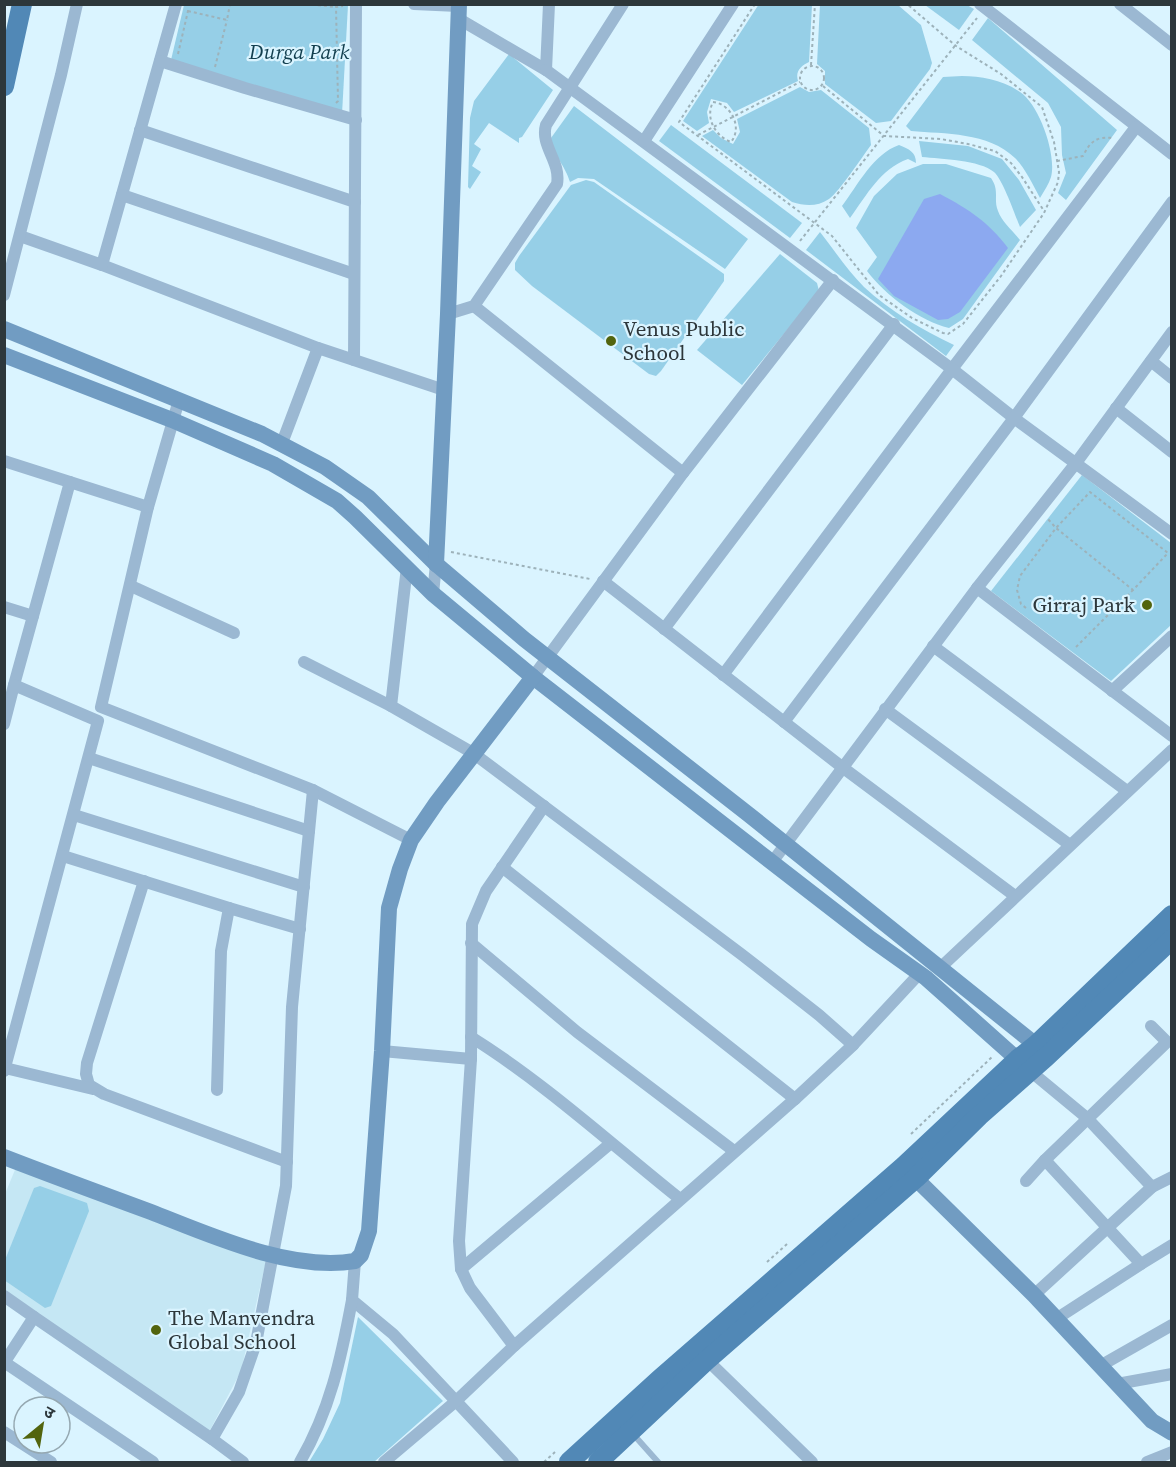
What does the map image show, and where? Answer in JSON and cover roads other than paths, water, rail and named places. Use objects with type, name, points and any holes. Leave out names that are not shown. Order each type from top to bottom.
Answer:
[{"type":"main road","points":[[4,86],[22,4]]},
{"type":"main road","points":[[1041,1051],[1172,915]]},
{"type":"main road","points":[[598,1462],[626,1425],[701,1355],[910,1172],[1017,1058],[1041,1051],[1172,939]]},
{"type":"main road","points":[[569,1462],[626,1425]]},
{"type":"street","points":[[4,295],[77,4]]},
{"type":"street","points":[[354,360],[356,4]]},
{"type":"street","points":[[414,4],[459,10],[546,70],[894,324],[1014,418],[1172,534]]},
{"type":"street","points":[[546,70],[549,4]]},
{"type":"street","points":[[448,314],[474,306],[557,184],[556,164],[545,141],[544,132],[552,114],[623,4]]},
{"type":"street","points":[[644,141],[733,4]]},
{"type":"street","points":[[1120,4],[1135,9],[1172,45]]},
{"type":"street","points":[[102,265],[176,6]]},
{"type":"street","points":[[982,6],[1172,154]]},
{"type":"street","points":[[433,594],[448,314],[459,10]]},
{"type":"street","points":[[160,61],[356,120]]},
{"type":"street","points":[[723,675],[1136,127]]},
{"type":"street","points":[[140,130],[355,202]]},
{"type":"street","points":[[122,195],[354,274]]},
{"type":"street","points":[[783,722],[1014,418],[1172,202]]},
{"type":"street","points":[[20,236],[318,348],[444,390]]},
{"type":"street","points":[[4,1157],[220,1239],[274,1255],[324,1262],[355,1261],[361,1256],[369,1231],[382,1051],[389,908],[411,840],[473,753],[533,677],[683,473],[833,280]]},
{"type":"street","points":[[474,306],[683,473]]},
{"type":"street","points":[[664,629],[894,324]]},
{"type":"street","points":[[4,329],[282,443],[326,467],[368,497],[547,658],[941,967],[1041,1051]]},
{"type":"street","points":[[773,861],[977,588],[1076,463],[1172,332]]},
{"type":"street","points":[[282,443],[318,348]]},
{"type":"street","points":[[4,355],[172,420],[273,464],[337,501],[433,594],[533,677],[920,974],[1087,1118],[1152,1187]]},
{"type":"street","points":[[1151,361],[1172,378]]},
{"type":"street","points":[[179,400],[148,507],[89,758],[5,1070],[93,1089],[287,1162]]},
{"type":"street","points":[[1116,408],[1172,452]]},
{"type":"street","points":[[4,461],[148,507]]},
{"type":"street","points":[[4,724],[70,482]]},
{"type":"street","points":[[391,706],[407,567]]},
{"type":"street","points":[[603,581],[783,722],[1015,896]]},
{"type":"street","points":[[131,586],[234,633]]},
{"type":"street","points":[[977,588],[1172,736]]},
{"type":"street","points":[[4,608],[33,616]]},
{"type":"street","points":[[1112,691],[1172,636]]},
{"type":"street","points":[[933,646],[1127,791]]},
{"type":"street","points":[[304,662],[391,706],[473,753],[741,954],[819,1015],[853,1045]]},
{"type":"street","points":[[14,685],[98,721]]},
{"type":"street","points":[[101,707],[313,790],[411,840]]},
{"type":"street","points":[[885,710],[1070,845]]},
{"type":"street","points":[[941,967],[1172,750]]},
{"type":"street","points":[[89,758],[309,831]]},
{"type":"street","points":[[212,1439],[239,1392],[256,1342],[286,1186],[292,1006],[313,790]]},
{"type":"street","points":[[514,1346],[470,1288],[461,1269],[459,1241],[471,1059],[472,924],[486,891],[544,806]]},
{"type":"street","points":[[74,815],[304,887]]},
{"type":"street","points":[[63,856],[300,929]]},
{"type":"street","points":[[502,867],[795,1099]]},
{"type":"street","points":[[93,1089],[86,1080],[87,1063],[144,881]]},
{"type":"street","points":[[217,1090],[221,951],[229,908]]},
{"type":"street","points":[[471,943],[577,1032],[734,1151]]},
{"type":"street","points":[[384,1462],[455,1402],[514,1346],[795,1099],[853,1045],[920,974]]},
{"type":"street","points":[[1026,1181],[1087,1118],[1167,1042],[1151,1026]]},
{"type":"street","points":[[471,1037],[531,1078],[680,1199]]},
{"type":"street","points":[[382,1051],[471,1059]]},
{"type":"street","points":[[461,1269],[611,1143]]},
{"type":"street","points":[[1045,1160],[1142,1264]]},
{"type":"street","points":[[910,1172],[1034,1295],[1152,1421],[1172,1433]]},
{"type":"street","points":[[1034,1295],[1152,1187],[1172,1176]]},
{"type":"street","points":[[1056,1319],[1172,1245]]},
{"type":"street","points":[[300,1462],[312,1441],[336,1380],[352,1300],[355,1261]]},
{"type":"street","points":[[4,1296],[243,1462]]},
{"type":"street","points":[[352,1300],[393,1334],[513,1462]]},
{"type":"street","points":[[34,1317],[5,1362],[153,1462]]},
{"type":"street","points":[[1100,1366],[1172,1325]]},
{"type":"street","points":[[701,1355],[812,1462]]},
{"type":"street","points":[[1117,1384],[1172,1374]]},
{"type":"street","points":[[4,1432],[51,1462]]},
{"type":"street","points":[[1147,1462],[1172,1452]]},
{"type":"lane","points":[[626,1425],[658,1462]]},
{"type":"water","points":[[940,194],[977,217],[993,230],[1008,248],[960,312],[948,319],[938,320],[894,296],[878,279],[924,199]]},
{"type":"place","name":"Venus Public School","points":[[611,341]]},
{"type":"place","name":"Girraj Park","points":[[1147,605]]},
{"type":"place","name":"The Manvendra Global School","points":[[156,1330]]},
{"type":"park label","name":"Durga Park","points":[[299,52]]}]
